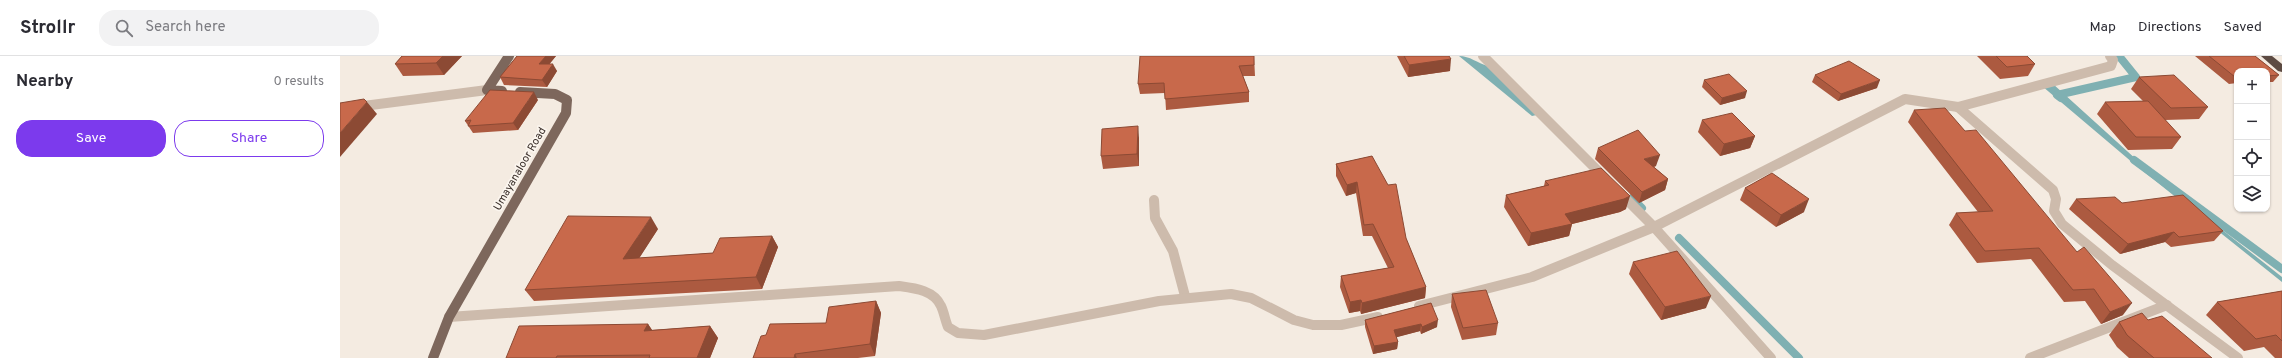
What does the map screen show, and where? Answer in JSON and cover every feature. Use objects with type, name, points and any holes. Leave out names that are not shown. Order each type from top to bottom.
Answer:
[{"type":"highway","points":[[2266,56],[2282,69]]},
{"type":"main road","points":[[487,90],[508,56]]},
{"type":"main road","name":"Umayanaloor Road","points":[[433,358],[449,317],[566,113],[567,100],[555,94],[487,90]]},
{"type":"street","points":[[1483,56],[1654,228],[1771,358]]},
{"type":"street","points":[[1410,308],[1532,277],[1654,228],[1904,99],[1958,107],[2111,66],[2113,60],[2110,56]]},
{"type":"street","points":[[340,108],[487,90]]},
{"type":"street","points":[[1958,107],[2053,190],[2056,199],[2054,211],[2062,224],[2112,265],[2238,358]]},
{"type":"street","points":[[1154,200],[1155,218],[1173,251],[1185,296]]},
{"type":"street","points":[[449,317],[898,286],[925,291],[938,300],[946,325],[954,333],[970,336],[1016,329],[1185,296],[1239,295],[1256,299],[1302,323],[1327,326],[1350,324],[1388,314]]},
{"type":"street","points":[[2030,358],[2167,305]]},
{"type":"water","points":[[1459,56],[1467,57],[1488,66],[1541,114],[1532,116]]},
{"type":"water","points":[[2053,84],[2159,180],[2282,277],[2282,282],[2133,163],[2042,86]]},
{"type":"building","points":[[402,56],[443,56],[436,63],[395,64]]},
{"type":"building","points":[[517,56],[546,56],[539,64],[553,64],[542,80],[500,77]]},
{"type":"building","points":[[1140,56],[1254,56],[1254,65],[1239,66],[1249,92],[1165,99],[1164,83],[1138,84]]},
{"type":"building","points":[[1404,56],[1449,56],[1451,59],[1409,65]]},
{"type":"building","points":[[1996,56],[2027,56],[2035,64],[2007,67]]},
{"type":"building","points":[[2209,56],[2255,56],[2279,75],[2270,76],[2270,68],[2234,68],[2234,76]]},
{"type":"building","points":[[1849,61],[1880,80],[1841,94],[1815,75]]},
{"type":"building","points":[[1729,74],[1747,91],[1722,98],[1704,80]]},
{"type":"building","points":[[2174,75],[2208,107],[2171,108],[2139,77]]},
{"type":"building","points":[[490,90],[534,92],[513,123],[468,126],[471,120],[465,121]]},
{"type":"building","points":[[364,99],[367,102],[340,133],[340,103]]},
{"type":"building","points":[[2148,101],[2181,137],[2136,137],[2105,102]]},
{"type":"building","points":[[1945,108],[1965,131],[1976,130],[2077,252],[2084,247],[2132,303],[2110,312],[2094,289],[2073,290],[2039,248],[1985,251],[1956,213],[1993,211],[1914,110]]},
{"type":"building","points":[[1732,113],[1755,136],[1724,144],[1702,120]]},
{"type":"building","points":[[1138,126],[1137,154],[1101,156],[1102,129]]},
{"type":"building","points":[[1638,130],[1660,155],[1644,159],[1668,179],[1642,192],[1598,148]]},
{"type":"building","points":[[1372,156],[1388,185],[1396,184],[1406,238],[1426,287],[1362,303],[1361,300],[1350,302],[1341,276],[1394,267],[1373,224],[1364,225],[1357,182],[1347,185],[1336,164]]},
{"type":"building","points":[[1601,168],[1630,196],[1624,199],[1565,214],[1572,224],[1531,233],[1506,195],[1549,185],[1545,181]]},
{"type":"building","points":[[1772,173],[1809,199],[1781,215],[1745,188]]},
{"type":"building","points":[[2183,195],[2223,231],[2179,237],[2174,232],[2128,244],[2076,199],[2115,197],[2122,203]]},
{"type":"building","points":[[568,216],[651,217],[623,259],[713,253],[720,238],[772,236],[756,277],[525,290]]},
{"type":"building","points":[[1677,251],[1711,296],[1665,307],[1633,262]]},
{"type":"building","points":[[1486,290],[1498,323],[1463,328],[1452,294]]},
{"type":"building","points":[[2282,291],[2282,341],[2276,335],[2256,339],[2217,302]]},
{"type":"building","points":[[876,301],[870,344],[795,354],[794,358],[753,358],[761,336],[766,335],[770,324],[826,323],[829,307]]},
{"type":"building","points":[[1431,303],[1438,320],[1422,327],[1421,324],[1394,330],[1398,342],[1374,346],[1365,320]]},
{"type":"building","points":[[2142,313],[2148,320],[2162,316],[2212,358],[2154,358],[2127,335],[2119,322]]},
{"type":"building","points":[[648,324],[644,331],[710,326],[697,358],[649,358],[650,355],[506,358],[519,326]]},
{"type":"waterway","points":[[2061,98],[2057,95],[2136,77],[2119,56]]},
{"type":"waterway","points":[[2134,160],[2282,269]]},
{"type":"waterway","points":[[1632,198],[1642,208]]},
{"type":"waterway","points":[[1679,238],[1799,358]]}]
